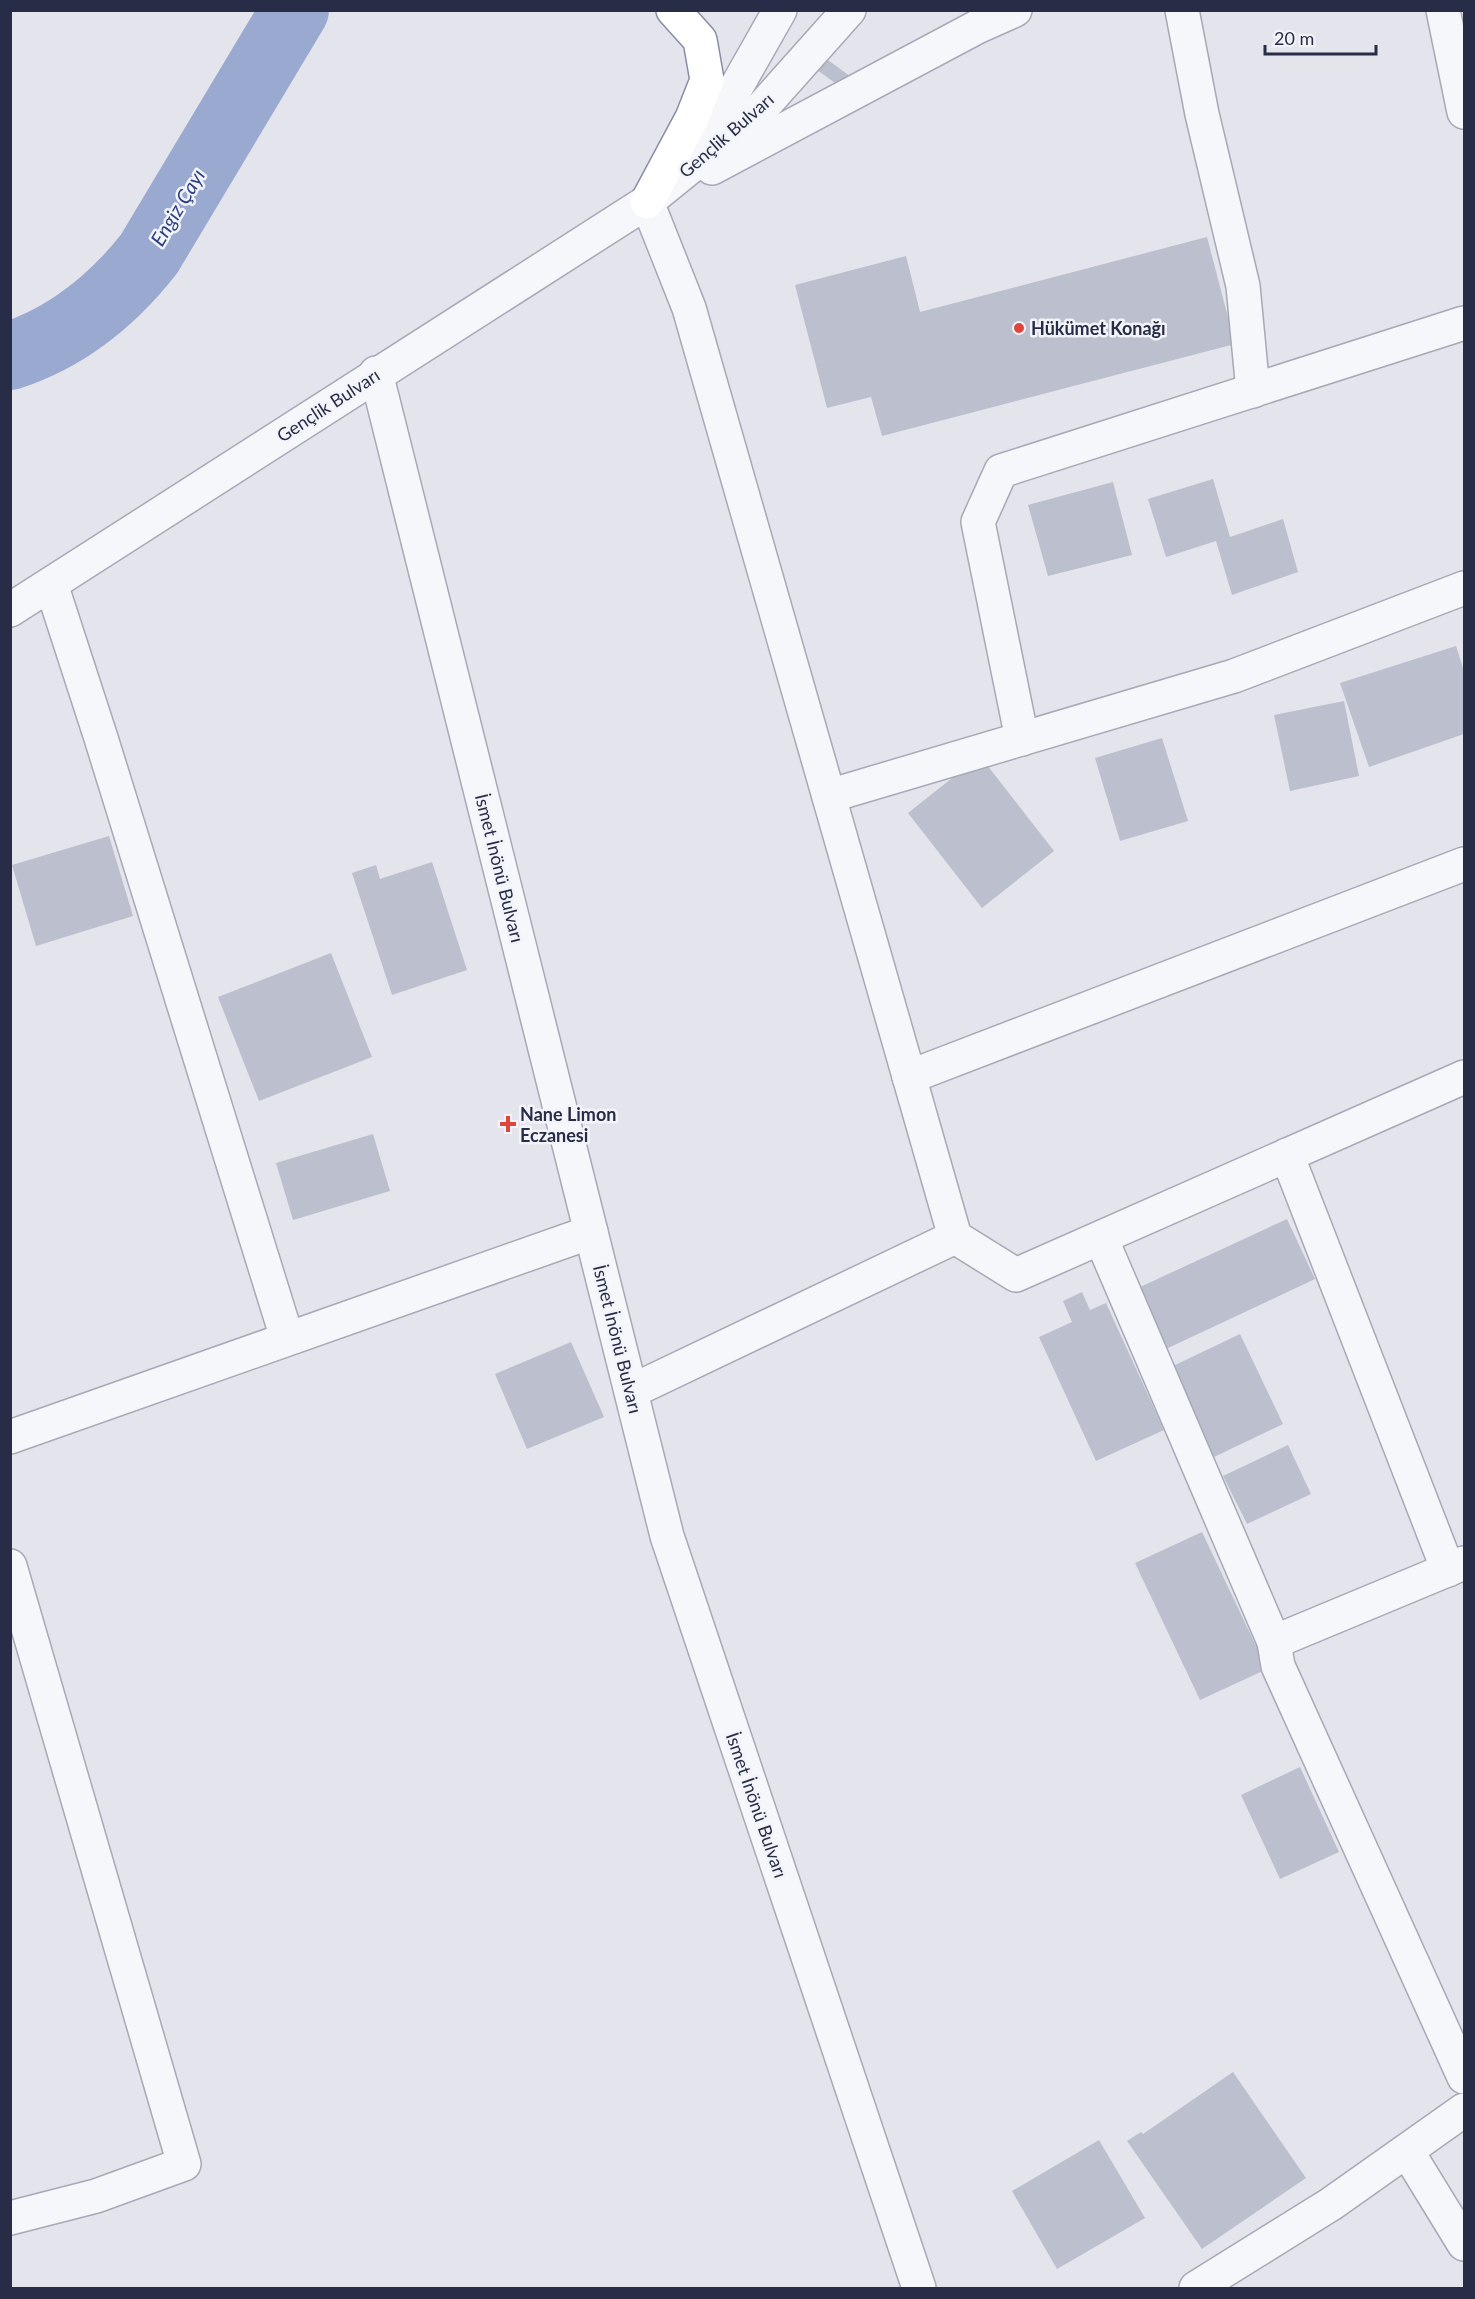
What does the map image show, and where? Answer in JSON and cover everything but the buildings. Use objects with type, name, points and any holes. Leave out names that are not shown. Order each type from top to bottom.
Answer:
[{"type":"highway","points":[[647,202],[692,117],[707,80],[700,40],[673,10]]},
{"type":"street","name":"Gençlik Bulvarı","points":[[647,202],[729,100],[780,10]]},
{"type":"street","name":"Gençlik Bulvarı","points":[[10,610],[376,373],[647,202],[759,111],[849,10]]},
{"type":"street","points":[[1015,10],[977,27],[647,202],[690,308],[955,1237],[1017,1275],[1464,1077]]},
{"type":"street","points":[[1182,10],[1202,114],[1243,286],[1253,391]]},
{"type":"street","points":[[1443,10],[1464,112]]},
{"type":"street","points":[[1022,739],[978,522],[1001,471],[1464,324]]},
{"type":"street","name":"İsmet İnönü Bulvarı","points":[[376,373],[667,1536],[919,2289]]},
{"type":"street","points":[[51,584],[287,1338]]},
{"type":"street","points":[[829,796],[1234,676],[1464,588]]},
{"type":"street","points":[[909,1077],[1464,864]]},
{"type":"street","points":[[1274,1642],[1456,1566],[1287,1155]]},
{"type":"street","points":[[10,1437],[591,1232]]},
{"type":"street","points":[[632,1391],[955,1237]]},
{"type":"street","points":[[1101,1238],[1274,1642],[1278,1666],[1464,2077]]},
{"type":"street","points":[[10,1566],[184,2164],[96,2196],[10,2218]]},
{"type":"street","points":[[1196,2289],[1331,2204],[1464,2110]]},
{"type":"street","points":[[1407,2151],[1464,2244]]},
{"type":"waterway","name":"Engiz Çayı","points":[[10,356],[51,339],[70,328],[104,302],[135,271],[149,254],[295,10]]},
{"type":"place","name":"Hükümet Konağı","points":[[1019,328]]},
{"type":"place","name":"Nane Limon Eczanesi","points":[[508,1124]]}]
